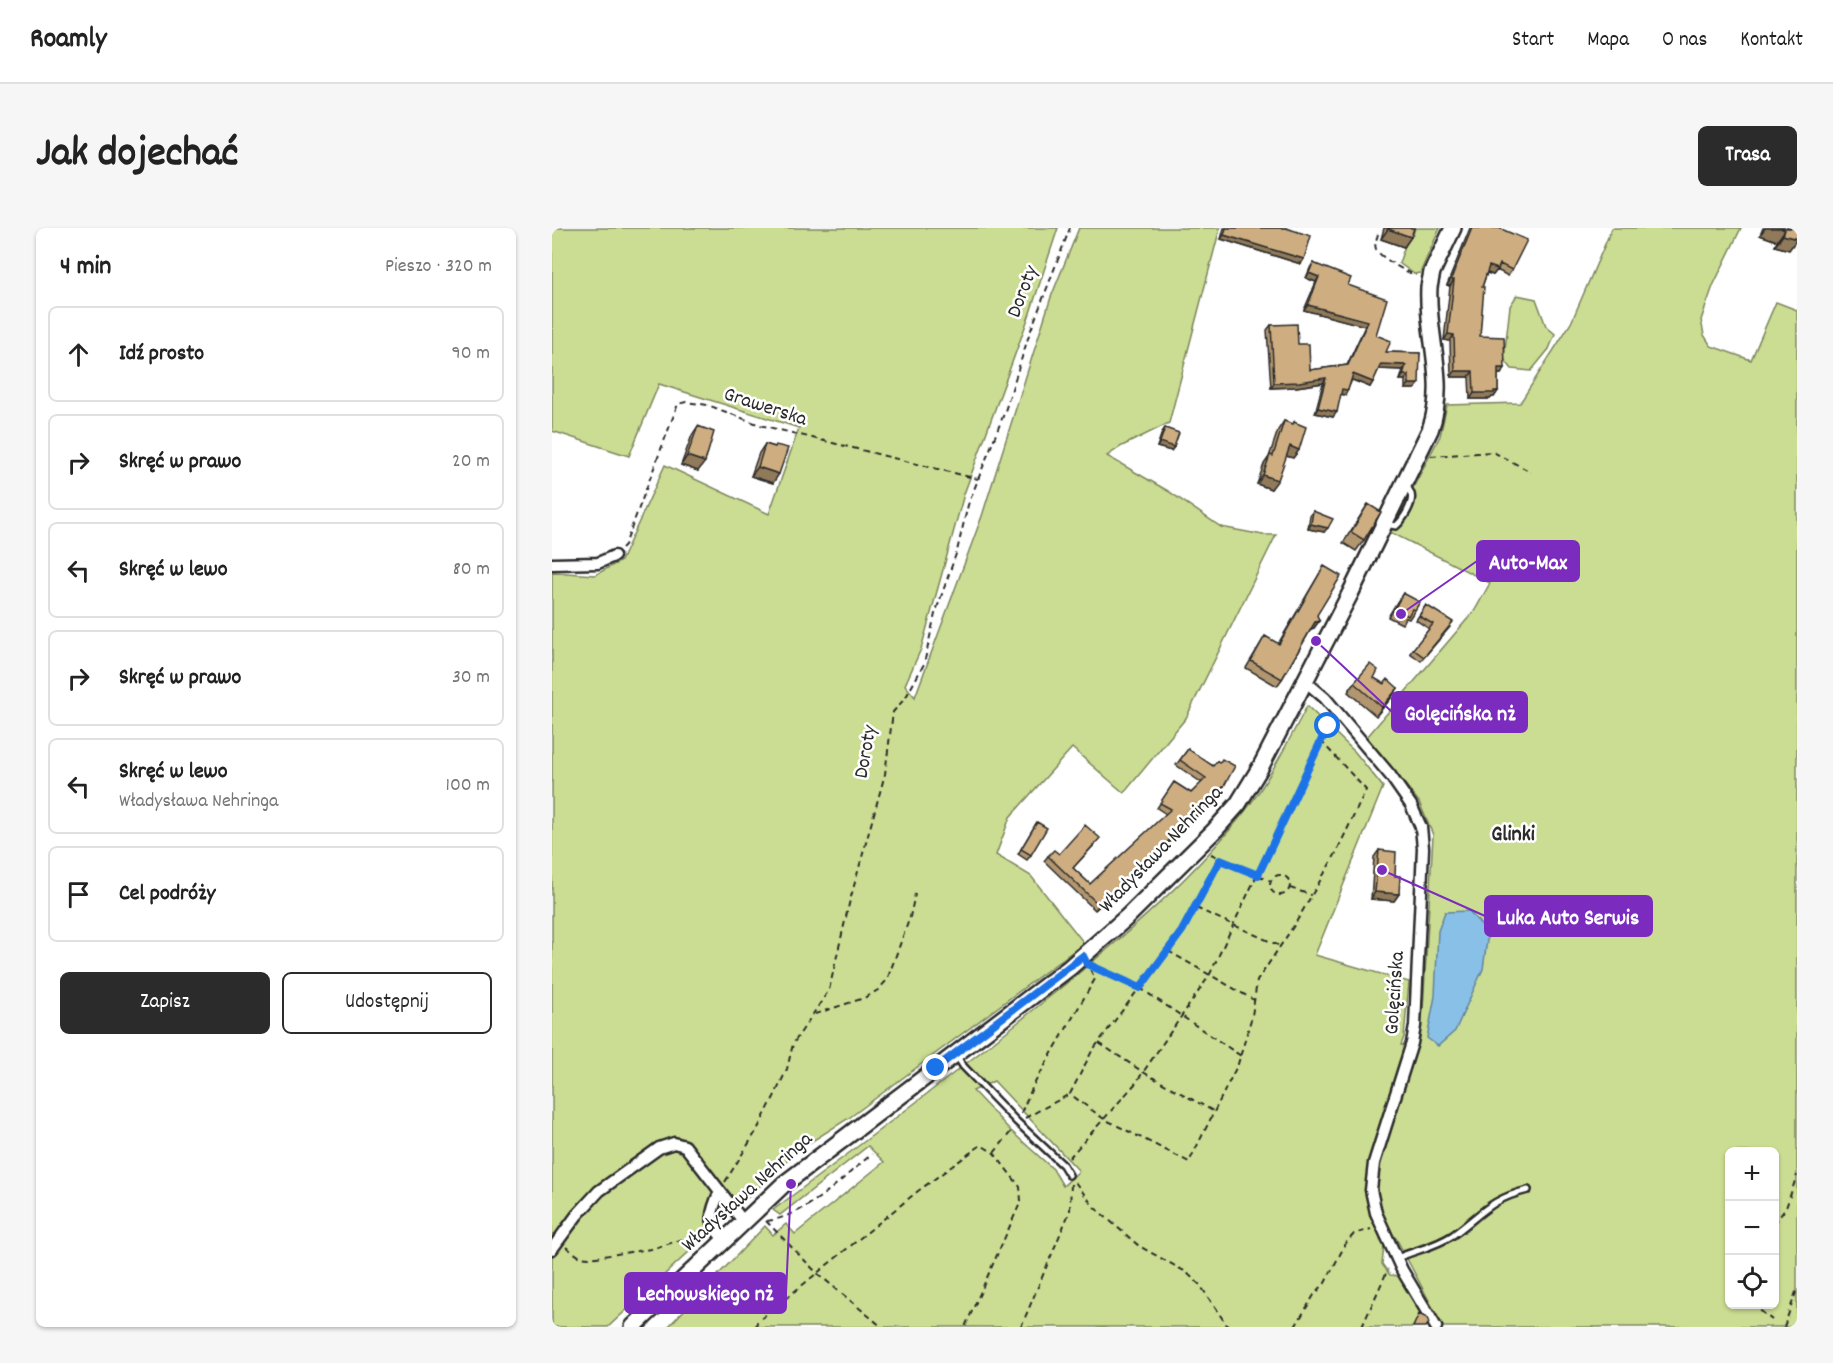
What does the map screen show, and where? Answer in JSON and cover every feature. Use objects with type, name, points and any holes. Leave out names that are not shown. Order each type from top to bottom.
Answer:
[{"type":"street","name":"Władysława Nehringa","points":[[633,1327],[720,1236],[743,1221],[818,1156],[1092,950],[1215,830],[1238,804],[1257,774],[1305,681],[1433,424],[1437,399],[1429,284],[1432,272],[1453,228]]},
{"type":"street","points":[[552,564],[598,563],[614,556]]},
{"type":"street","name":"Golęcińska","points":[[1305,681],[1316,689],[1390,775],[1411,805],[1421,826],[1423,848],[1415,1026],[1412,1043],[1374,1163],[1371,1190],[1376,1213],[1396,1258],[1436,1327]]},
{"type":"street","points":[[555,1246],[577,1215],[599,1191],[659,1148],[674,1143],[685,1146],[743,1221]]},
{"type":"street","points":[[720,1191],[713,1206],[712,1222],[720,1236]]},
{"type":"lane","points":[[955,1054],[963,1066],[1017,1122],[1063,1165],[1069,1175]]},
{"type":"lane","points":[[1396,1258],[1432,1247],[1453,1235],[1495,1201],[1510,1194],[1528,1190]]},
{"type":"path","name":"Doroty","points":[[720,1191],[774,1097],[787,1069],[793,1044],[829,990],[849,904],[885,774],[893,712],[906,697],[924,664],[935,614],[957,551],[968,505],[1005,411],[1029,335],[1070,228]]},
{"type":"path","points":[[1378,234],[1376,245],[1379,252],[1391,263],[1401,266],[1410,274],[1421,275]]},
{"type":"path","name":"Grawerska","points":[[614,556],[625,545],[678,404],[686,402],[708,405],[760,424],[978,479]]},
{"type":"path","points":[[1421,450],[1429,456],[1493,452],[1531,472]]},
{"type":"path","points":[[1063,1165],[1143,1072],[1209,976],[1335,711]]},
{"type":"path","points":[[1070,1094],[1104,1119],[1189,1162],[1241,1056],[1252,1016],[1257,981],[1335,855],[1366,790],[1321,741]]},
{"type":"path","points":[[1206,852],[1271,881]]},
{"type":"path","points":[[1017,1122],[1070,1094],[1098,1043],[1182,931],[1220,860]]},
{"type":"path","points":[[1282,875],[1288,879],[1290,888],[1283,895],[1276,894],[1270,887],[1271,881],[1276,876],[1282,875]]},
{"type":"path","points":[[1290,888],[1311,895]]},
{"type":"path","points":[[815,1014],[864,998],[878,990],[887,980],[910,917],[915,894]]},
{"type":"path","points":[[1195,907],[1280,946]]},
{"type":"path","points":[[1167,951],[1254,1000]]},
{"type":"path","points":[[1017,1122],[1033,1086],[1095,979],[1087,964],[1140,988],[1241,1056]]},
{"type":"path","points":[[1098,1043],[1143,1072],[1215,1112]]},
{"type":"path","points":[[994,1153],[1011,1131]]},
{"type":"path","points":[[756,1327],[756,1322],[918,1191],[981,1145],[994,1153],[1020,1187],[1021,1201],[964,1327]]},
{"type":"path","points":[[872,1154],[803,1209],[781,1219],[766,1221],[817,1273],[882,1327]]},
{"type":"path","points":[[1021,1327],[1070,1211],[1072,1185],[1069,1175]]},
{"type":"path","points":[[1069,1175],[1094,1207],[1116,1228],[1139,1246],[1186,1272],[1200,1285],[1228,1327]]},
{"type":"path","points":[[1779,1217],[1786,1208],[1797,1175]]},
{"type":"path","points":[[1295,1327],[1314,1295],[1325,1283],[1346,1243],[1354,1234],[1382,1227]]},
{"type":"path","points":[[555,1246],[580,1257],[589,1258],[651,1249],[699,1235],[720,1236]]},
{"type":"path","points":[[1362,1327],[1396,1258]]},
{"type":"path","points":[[1784,1327],[1797,1289]]},
{"type":"path","points":[[1757,1309],[1772,1320]]},
{"type":"green space","points":[[552,228],[1058,228],[1029,316],[964,494],[921,649],[905,685],[915,697],[982,516],[1051,297],[1079,228],[1220,228],[1169,423],[1107,456],[1168,491],[1221,527],[1263,535],[1276,535],[1186,718],[1124,793],[1072,748],[1010,817],[996,855],[1031,876],[1084,943],[849,1118],[801,1148],[608,1327],[552,1327],[552,572],[595,575],[621,561],[665,465],[769,514],[799,428],[659,384],[629,456],[552,431]]},
{"type":"green space","points":[[1415,228],[1440,228],[1420,273],[1414,274],[1399,263],[1409,234],[1413,235]]},
{"type":"green space","points":[[1612,228],[1741,228],[1713,286],[1701,320],[1704,335],[1711,346],[1751,360],[1776,302],[1797,310],[1797,1327],[1443,1327],[1396,1238],[1380,1240],[1384,1247],[1382,1264],[1390,1275],[1400,1276],[1421,1312],[1413,1327],[668,1327],[765,1226],[773,1235],[786,1224],[795,1234],[884,1162],[868,1146],[780,1215],[773,1210],[1010,1029],[1096,959],[1172,891],[1220,841],[1251,803],[1277,762],[1307,706],[1355,752],[1383,787],[1315,955],[1409,982],[1404,1037],[1401,1045],[1417,1045],[1423,1010],[1433,835],[1419,802],[1367,737],[1475,610],[1490,583],[1390,532],[1440,436],[1447,405],[1520,403],[1571,323]],"holes":[[[994,1081],[1079,1171],[1063,1186],[1053,1169],[1011,1131],[973,1091]]]},
{"type":"green space","points":[[1517,295],[1536,299],[1546,326],[1555,334],[1549,349],[1531,371],[1512,369],[1504,359],[1510,306]]},
{"type":"water","points":[[1469,911],[1488,933],[1483,969],[1455,1031],[1438,1046],[1427,1038],[1435,996],[1438,931],[1445,912]]},
{"type":"building","points":[[1226,228],[1286,228],[1311,236],[1304,259],[1224,235]]},
{"type":"building","points":[[1388,228],[1414,228],[1411,237]]},
{"type":"building","points":[[1472,228],[1499,228],[1527,240],[1512,270],[1500,264],[1498,269],[1489,266],[1482,287],[1484,287],[1480,336],[1504,337],[1505,368],[1498,368],[1498,391],[1494,393],[1474,393],[1473,371],[1455,371],[1454,335],[1448,334],[1454,280],[1451,279]]},
{"type":"building","points":[[1781,228],[1797,228],[1797,239],[1783,235],[1785,230]]},
{"type":"building","points":[[1313,263],[1351,278],[1348,285],[1387,299],[1376,335],[1391,341],[1386,352],[1420,353],[1419,384],[1409,384],[1409,375],[1403,375],[1406,365],[1381,364],[1373,382],[1353,374],[1348,390],[1342,389],[1337,412],[1318,408],[1326,378],[1274,383],[1271,325],[1297,324],[1298,344],[1309,344],[1310,370],[1348,365],[1368,321],[1308,305],[1319,277],[1309,273]]},
{"type":"building","points":[[1284,421],[1306,427],[1299,450],[1290,446],[1278,480],[1263,475],[1270,455],[1273,456]]},
{"type":"building","points":[[698,426],[714,432],[705,462],[687,456]]},
{"type":"building","points":[[1165,428],[1179,433],[1174,447],[1160,442]]},
{"type":"building","points":[[765,444],[788,448],[779,474],[758,467]]},
{"type":"building","points":[[1368,504],[1381,512],[1364,540],[1351,532]]},
{"type":"building","points":[[1313,511],[1333,519],[1328,528],[1311,524]]},
{"type":"building","points":[[1324,566],[1341,576],[1317,615],[1319,621],[1315,622],[1282,679],[1251,661],[1265,636],[1279,644]]},
{"type":"building","points":[[1403,593],[1420,602],[1408,616],[1395,608]]},
{"type":"building","points":[[1426,605],[1453,622],[1424,657],[1413,649],[1433,624],[1419,616]]},
{"type":"building","points":[[1370,664],[1378,670],[1374,678],[1384,684],[1388,679],[1398,688],[1382,707],[1354,683]]},
{"type":"building","points":[[1188,749],[1213,766],[1222,759],[1235,766],[1224,786],[1191,820],[1099,905],[1048,856],[1054,850],[1059,854],[1085,825],[1100,838],[1073,868],[1090,884],[1171,809],[1160,803],[1174,782],[1191,793],[1206,778],[1180,760]]},
{"type":"building","points":[[1037,822],[1047,828],[1031,855],[1021,849]]},
{"type":"building","points":[[1379,850],[1396,852],[1395,876],[1400,876],[1399,894],[1375,892]]},
{"type":"building","points":[[1419,1314],[1427,1318],[1429,1323],[1426,1327],[1413,1327]]},
{"type":"place","name":"Auto-Max","points":[[1401,614]]},
{"type":"place","name":"Golęcińska nż","points":[[1316,641]]},
{"type":"place","name":"Luka Auto Serwis","points":[[1382,870]]},
{"type":"place","name":"Lechowskiego nż","points":[[791,1184]]},
{"type":"district","name":"Glinki","points":[[1513,835]]},
{"type":"route","points":[[936,1068],[1083,956],[1087,964],[1140,988],[1182,931],[1220,860],[1258,875],[1328,726]]}]
